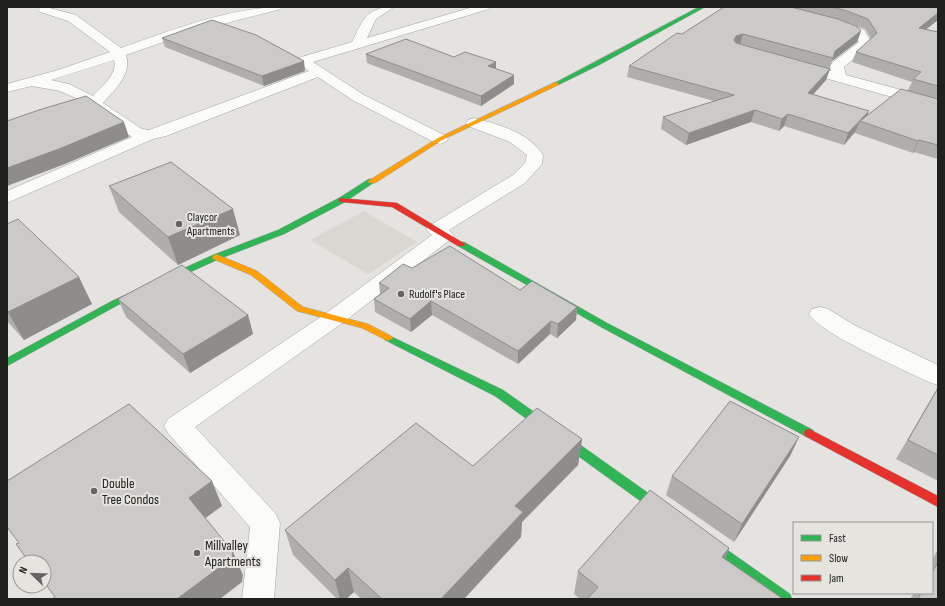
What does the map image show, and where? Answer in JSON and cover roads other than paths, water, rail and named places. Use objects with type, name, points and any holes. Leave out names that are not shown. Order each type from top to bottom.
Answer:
[{"type":"street","points":[[7,88],[63,73],[191,28],[277,7]]},
{"type":"street","points":[[357,45],[371,17],[388,7]]},
{"type":"street","points":[[303,61],[485,7]]},
{"type":"street","points":[[7,362],[114,303],[216,257],[281,232],[342,200],[440,139],[597,64],[703,7]]},
{"type":"street","points":[[44,10],[72,18],[119,53],[122,64],[118,77],[95,103]]},
{"type":"street","points":[[223,20],[243,30]]},
{"type":"street","points":[[818,20],[860,33],[866,43],[837,66],[840,77]]},
{"type":"street","points":[[290,54],[359,98],[440,139]]},
{"type":"street","points":[[783,62],[938,105]]},
{"type":"street","points":[[7,198],[149,135],[168,130],[319,72]]},
{"type":"street","points":[[30,81],[64,88],[95,103],[137,133],[149,135]]},
{"type":"street","points":[[258,599],[265,523],[177,426],[333,319],[440,233],[519,180],[533,164],[535,155],[527,145],[474,123]]},
{"type":"street","points":[[342,200],[394,205],[440,233],[604,325],[938,502]]},
{"type":"street","points":[[216,257],[254,273],[300,310],[365,326],[499,393],[675,519]]},
{"type":"street","points":[[820,314],[846,330],[938,376]]},
{"type":"street","points":[[694,533],[785,599]]},
{"type":"place","name":"Claycor Apartments","points":[[179,224]]},
{"type":"place","name":"Rudolf's Place","points":[[401,294]]},
{"type":"place","name":"Double Tree Condos","points":[[94,491]]},
{"type":"place","name":"Millvalley Apartments","points":[[197,553]]}]
